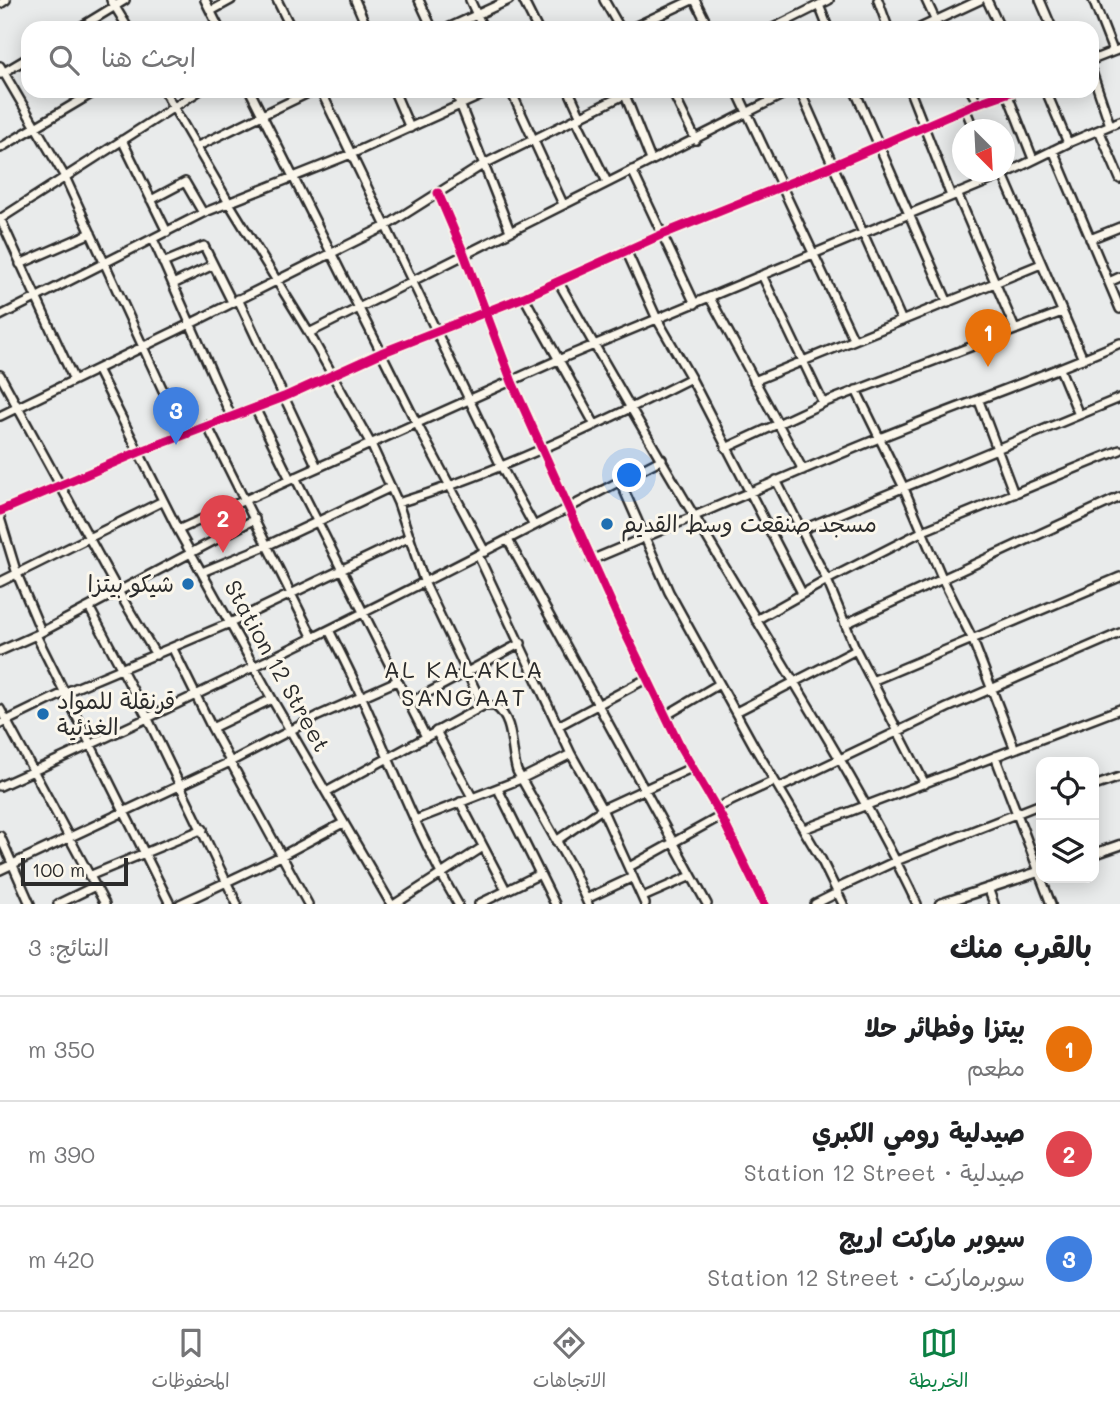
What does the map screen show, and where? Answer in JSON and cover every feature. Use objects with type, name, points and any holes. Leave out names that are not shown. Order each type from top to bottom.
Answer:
[{"type":"street","points":[[0,4],[6,0]]},
{"type":"street","points":[[89,21],[113,3],[125,0]]},
{"type":"street","points":[[205,0],[216,21]]},
{"type":"street","points":[[211,12],[231,0]]},
{"type":"street","points":[[277,0],[288,21]]},
{"type":"street","points":[[355,0],[364,21]]},
{"type":"street","points":[[419,0],[429,21]]},
{"type":"street","points":[[470,0],[480,21]]},
{"type":"street","points":[[462,21],[509,0]]},
{"type":"street","points":[[523,0],[534,21]]},
{"type":"street","points":[[604,0],[616,21]]},
{"type":"street","points":[[648,21],[694,0],[705,21]]},
{"type":"street","points":[[787,21],[829,0]]},
{"type":"street","points":[[878,0],[886,21]]},
{"type":"street","points":[[926,0],[936,21]]},
{"type":"street","points":[[942,21],[980,0]]},
{"type":"street","points":[[987,0],[997,21]]},
{"type":"street","points":[[1040,0],[1049,21]]},
{"type":"street","points":[[1093,0],[1117,50],[1099,57]]},
{"type":"street","points":[[113,3],[124,21]]},
{"type":"street","points":[[818,5],[825,21]]},
{"type":"street","points":[[21,61],[1,71],[65,177],[183,435]]},
{"type":"street","points":[[1099,93],[1110,125]]},
{"type":"street","points":[[0,148],[85,98]]},
{"type":"street","points":[[168,98],[278,280],[371,444],[398,503],[425,584],[483,706]]},
{"type":"street","points":[[74,380],[0,219],[188,98]]},
{"type":"street","points":[[254,98],[451,487],[571,754],[602,809],[644,901],[691,876]]},
{"type":"street","points":[[198,146],[298,98]]},
{"type":"street","points":[[324,98],[501,466],[534,526]]},
{"type":"street","points":[[397,98],[410,128]]},
{"type":"street","points":[[458,98],[510,231]]},
{"type":"street","points":[[0,316],[203,214],[351,154],[476,98]]},
{"type":"street","points":[[514,98],[563,204]]},
{"type":"street","points":[[571,98],[607,182]]},
{"type":"street","points":[[0,416],[386,226],[484,164],[619,98]]},
{"type":"street","points":[[631,98],[652,160]]},
{"type":"street","points":[[675,98],[696,140]]},
{"type":"street","points":[[740,98],[855,340]]},
{"type":"street","points":[[309,333],[776,98]]},
{"type":"street","points":[[803,98],[902,321]]},
{"type":"street","points":[[858,98],[948,303]]},
{"type":"street","points":[[912,98],[922,128],[1015,329]]},
{"type":"street","points":[[975,98],[978,103]]},
{"type":"street","points":[[0,511],[139,452],[284,397],[382,353],[524,297],[663,234],[993,98]]},
{"type":"street","points":[[1012,98],[1033,159]]},
{"type":"street","points":[[1049,98],[1068,143]]},
{"type":"street","points":[[965,108],[970,119]]},
{"type":"street","points":[[1015,169],[1120,121]]},
{"type":"street","points":[[1099,130],[1120,179]]},
{"type":"street","points":[[122,140],[167,232]]},
{"type":"street","points":[[1053,150],[1120,309]]},
{"type":"street","points":[[632,170],[695,304]]},
{"type":"street","points":[[151,200],[185,182],[203,214]]},
{"type":"street","points":[[178,530],[558,360],[813,255],[954,195],[978,182]]},
{"type":"street","points":[[1006,182],[1083,359]]},
{"type":"street","points":[[438,193],[512,382],[646,679],[691,768],[721,816],[764,904]]},
{"type":"street","points":[[1090,239],[1120,227]]},
{"type":"street","points":[[20,264],[92,233]]},
{"type":"street","points":[[153,239],[231,416]]},
{"type":"street","points":[[163,262],[203,245],[235,301],[317,467]]},
{"type":"street","points":[[626,250],[657,319],[691,378],[802,593]]},
{"type":"street","points":[[754,381],[1041,264]]},
{"type":"street","points":[[173,284],[213,265]]},
{"type":"street","points":[[762,275],[823,403]]},
{"type":"street","points":[[1109,282],[1120,277]]},
{"type":"street","points":[[558,281],[756,620],[796,682],[866,806],[917,904]]},
{"type":"street","points":[[524,297],[595,425]]},
{"type":"street","points":[[710,298],[803,470]]},
{"type":"street","points":[[726,448],[823,403],[1062,312]]},
{"type":"street","points":[[592,560],[880,438],[1120,343]]},
{"type":"street","name":"Station 12 Street","points":[[97,369],[178,530],[343,823],[393,904]]},
{"type":"street","points":[[1060,369],[1079,415]]},
{"type":"street","points":[[0,374],[118,591],[156,655]]},
{"type":"street","points":[[398,503],[451,487],[501,466],[631,409],[691,378]]},
{"type":"street","points":[[856,390],[972,638],[1014,747]]},
{"type":"street","points":[[801,530],[1120,398]]},
{"type":"street","points":[[979,401],[1014,494]]},
{"type":"street","points":[[255,408],[342,570],[426,737]]},
{"type":"street","points":[[207,425],[313,638]]},
{"type":"street","points":[[756,620],[802,593],[923,531],[1120,450]]},
{"type":"street","points":[[0,786],[255,668],[425,584],[662,459]]},
{"type":"street","points":[[620,481],[668,592],[804,829],[843,904]]},
{"type":"street","points":[[776,481],[827,580],[856,650],[925,783]]},
{"type":"street","points":[[202,572],[268,545],[391,487]]},
{"type":"street","points":[[845,625],[1120,497]]},
{"type":"street","points":[[0,582],[163,501]]},
{"type":"street","points":[[0,519],[39,633],[170,904]]},
{"type":"street","points":[[0,651],[255,519]]},
{"type":"street","points":[[3,722],[66,692],[173,649],[292,595],[410,537]]},
{"type":"street","points":[[508,540],[707,904]]},
{"type":"street","points":[[873,681],[1120,577]]},
{"type":"street","points":[[89,607],[203,829],[237,904]]},
{"type":"street","points":[[329,630],[362,698],[415,821],[458,904]]},
{"type":"street","points":[[716,808],[839,759],[1120,633]]},
{"type":"street","points":[[409,703],[521,643]]},
{"type":"street","points":[[173,649],[212,728],[308,904]]},
{"type":"street","points":[[736,712],[856,650]]},
{"type":"street","points":[[558,726],[646,679]]},
{"type":"street","points":[[0,870],[397,681]]},
{"type":"street","points":[[666,716],[719,684]]},
{"type":"street","points":[[212,728],[272,699]]},
{"type":"street","points":[[326,792],[483,706],[495,706],[504,715],[511,734],[512,754],[521,779],[587,902],[633,877]]},
{"type":"street","points":[[0,709],[3,722],[33,771],[105,904]]},
{"type":"street","points":[[804,829],[1014,747],[1120,709]]},
{"type":"street","points":[[436,731],[472,797]]},
{"type":"street","points":[[415,821],[498,789],[571,754]]},
{"type":"street","points":[[995,755],[1036,861]]},
{"type":"street","points":[[556,841],[602,809],[691,768]]},
{"type":"street","points":[[1099,784],[1120,777]]},
{"type":"street","points":[[498,789],[555,904]]},
{"type":"street","points":[[460,802],[506,890]]},
{"type":"street","points":[[815,904],[895,861],[1036,806]]},
{"type":"street","points":[[629,867],[721,816]]},
{"type":"street","points":[[180,904],[343,823]]},
{"type":"street","points":[[89,876],[203,829]]},
{"type":"street","points":[[0,836],[30,904]]},
{"type":"street","points":[[1099,852],[1120,845]]},
{"type":"street","points":[[393,904],[483,848]]},
{"type":"street","points":[[479,904],[540,874]]},
{"type":"street","points":[[940,904],[1036,875]]},
{"type":"street","points":[[1044,883],[1051,904]]},
{"type":"street","points":[[58,904],[95,886]]},
{"type":"street","points":[[988,888],[994,904]]},
{"type":"cycle path","points":[[0,511],[139,452],[284,397],[381,353],[524,297],[663,234],[993,98]]},
{"type":"cycle path","points":[[438,193],[512,382],[620,622],[681,748],[721,816],[764,904]]},
{"type":"place","name":"بيتزا وفطائر حلا","points":[[988,367]]},
{"type":"place","name":"سيوبر ماركت اريج","points":[[176,445]]},
{"type":"place","name":"مسجد صنقعت وسط القديم","points":[[607,524]]},
{"type":"place","name":"صيدلية رومي الكبري","points":[[223,553]]},
{"type":"place","name":"شيكو بيتزا","points":[[188,584]]},
{"type":"place","name":"قرنقلة للمواد الغذئية","points":[[43,714]]},
{"type":"district","name":"AL KALAKLA SANGAAT","points":[[464,684]]}]
